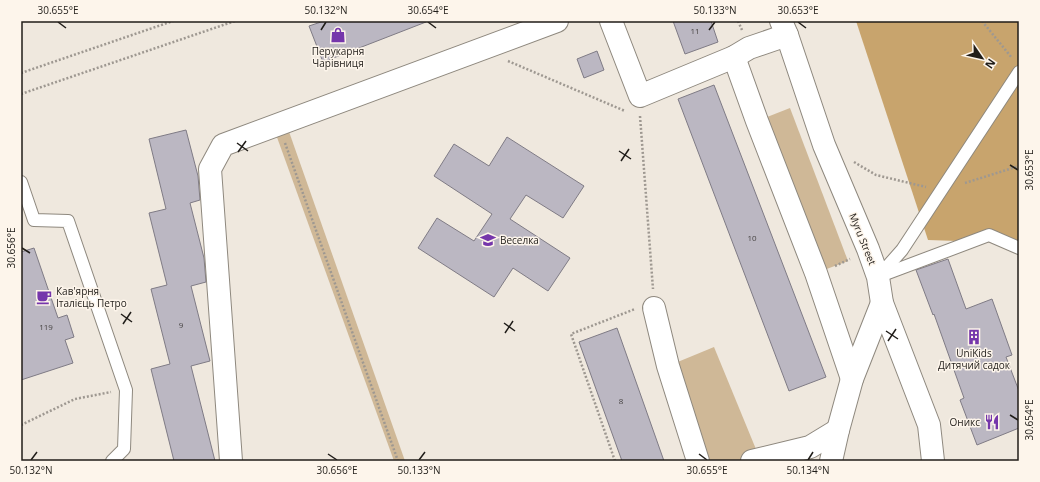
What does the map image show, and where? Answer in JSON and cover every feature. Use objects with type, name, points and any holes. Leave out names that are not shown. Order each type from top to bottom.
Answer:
[{"type":"street","points":[[231,461],[210,169],[223,145],[557,21]]},
{"type":"street","points":[[611,21],[633,107],[734,57],[784,28]]},
{"type":"street","name":"Myru Street","points":[[784,28],[824,145],[868,249],[878,277],[882,303],[929,425],[933,461]]},
{"type":"street","points":[[734,57],[757,121],[816,273],[852,379]]},
{"type":"street","points":[[831,461],[852,379],[882,303]]},
{"type":"street","points":[[654,308],[668,366],[698,461]]},
{"type":"street","points":[[752,461],[810,447],[838,430]]},
{"type":"lane","points":[[878,277],[902,250],[1017,67]]},
{"type":"lane","points":[[21,182],[34,220],[68,221],[126,390],[124,449],[112,461]]},
{"type":"lane","points":[[878,277],[989,235],[1019,248]]},
{"type":"path","points":[[21,73],[173,21]]},
{"type":"path","points":[[21,94],[235,21]]},
{"type":"path","points":[[982,21],[1017,67]]},
{"type":"path","points":[[480,49],[633,107],[640,117],[654,290],[654,308],[642,306],[571,334],[615,461]]},
{"type":"path","points":[[633,107],[640,117]]},
{"type":"path","points":[[279,125],[398,461]]},
{"type":"path","points":[[824,145],[876,175],[941,190],[1019,166]]},
{"type":"path","points":[[816,273],[848,261],[868,249]]},
{"type":"path","points":[[21,425],[75,399],[126,390]]},
{"type":"shaded area","points":[[856,21],[1019,21],[1019,243],[928,240]]},
{"type":"shaded area","points":[[790,108],[848,261],[816,273],[757,121]]},
{"type":"shaded area","points":[[287,126],[405,461],[394,461],[274,129]]},
{"type":"shaded area","points":[[714,347],[760,459],[752,461],[698,461],[668,366]]},
{"type":"building","points":[[324,21],[426,22],[323,62],[309,26]]},
{"type":"building","points":[[673,21],[711,21],[718,42],[685,54]]},
{"type":"building","points":[[597,51],[604,70],[584,78],[577,59]]},
{"type":"building","points":[[714,85],[826,377],[789,391],[678,99]]},
{"type":"building","points":[[186,130],[198,176],[200,200],[190,203],[204,258],[206,282],[191,286],[210,361],[191,366],[215,461],[174,461],[151,369],[170,364],[151,289],[167,285],[149,213],[166,209],[149,139]]},
{"type":"building","points":[[507,137],[584,186],[563,218],[526,195],[510,219],[570,258],[548,291],[513,268],[494,297],[418,248],[437,218],[474,241],[492,214],[434,176],[454,144],[489,166]]},
{"type":"building","points":[[34,248],[58,318],[67,315],[74,337],[65,340],[73,363],[21,380],[21,252]]},
{"type":"building","points":[[948,259],[966,309],[992,299],[1012,355],[1006,357],[1019,391],[1019,428],[977,445],[960,400],[964,398],[934,314],[933,315],[916,270]]},
{"type":"building","points":[[617,328],[664,461],[622,461],[579,342]]},
{"type":"place","name":"Перукарня Чарівниця","points":[[338,35]]},
{"type":"place","name":"Веселка","points":[[488,240]]},
{"type":"place","name":"Кав'ярня Італієць Петро","points":[[44,297]]},
{"type":"place","name":"UniKids Дитячий садок","points":[[974,337]]},
{"type":"place","name":"Оникс","points":[[992,422]]}]
